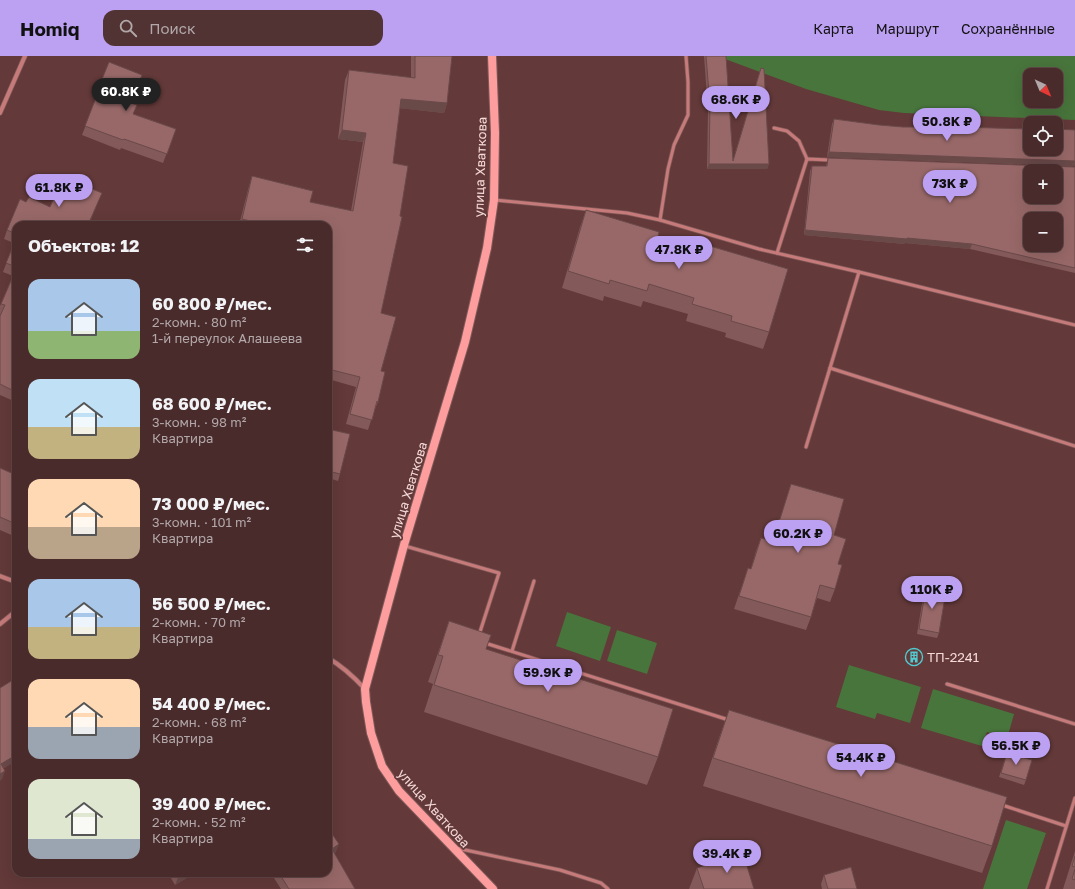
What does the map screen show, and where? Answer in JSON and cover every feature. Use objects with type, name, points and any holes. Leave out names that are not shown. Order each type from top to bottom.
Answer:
[{"type":"main road","name":"улица Хваткова","points":[[492,56],[495,133],[494,200],[487,248],[465,342],[404,545],[365,689],[371,733],[382,766],[399,791],[493,889]]},
{"type":"street","points":[[0,113],[25,56]]},
{"type":"street","points":[[0,576],[12,580]]},
{"type":"street","points":[[0,624],[12,614]]},
{"type":"street","points":[[332,660],[354,677],[365,689]]},
{"type":"lane","points":[[660,220],[668,169],[674,145],[688,115],[686,56]]},
{"type":"lane","points":[[774,128],[787,131],[799,141],[807,159],[777,253]]},
{"type":"lane","points":[[807,159],[830,160]]},
{"type":"lane","points":[[494,200],[627,213],[660,220],[759,249],[1075,325]]},
{"type":"lane","points":[[806,447],[858,272]]},
{"type":"lane","points":[[830,368],[1075,446]]},
{"type":"lane","points":[[404,545],[499,573],[478,641]]},
{"type":"lane","points":[[512,651],[534,581]]},
{"type":"lane","points":[[484,643],[733,721]]},
{"type":"lane","points":[[947,684],[1075,724]]},
{"type":"lane","points":[[1047,889],[1075,798]]},
{"type":"lane","points":[[998,804],[1066,826]]},
{"type":"lane","points":[[453,847],[560,870],[601,883],[608,889]]},
{"type":"green space","points":[[724,56],[1075,56],[1075,120],[1063,120],[1063,116],[1023,116],[1023,118],[904,113],[879,110],[806,89],[725,59]]},
{"type":"green space","points":[[567,612],[611,627],[600,661],[556,646]]},
{"type":"green space","points":[[617,630],[657,643],[647,674],[607,661]]},
{"type":"green space","points":[[849,665],[921,687],[910,723],[877,713],[875,719],[836,707]]},
{"type":"green space","points":[[933,689],[1014,714],[1007,739],[987,732],[982,746],[921,728]]},
{"type":"green space","points":[[1006,820],[1046,833],[1027,889],[983,889]]},
{"type":"building","points":[[415,56],[452,56],[447,103],[401,99],[393,163],[408,166],[400,216],[402,217],[381,313],[396,317],[381,371],[385,372],[372,420],[350,414],[360,377],[332,370],[332,221],[250,221],[242,219],[252,176],[313,191],[310,202],[353,211],[366,133],[342,130],[349,70],[415,78]]},
{"type":"building","points":[[706,56],[726,56],[733,161],[761,68],[764,69],[769,164],[709,164],[710,105]]},
{"type":"building","points":[[109,62],[142,75],[131,103],[137,105],[133,114],[176,129],[167,154],[85,126]]},
{"type":"building","points":[[834,119],[903,127],[1023,129],[1023,156],[1063,156],[1063,129],[1075,130],[1075,161],[829,152]]},
{"type":"building","points":[[828,158],[1023,165],[1023,204],[1063,204],[1063,167],[1075,167],[1075,268],[972,244],[805,230],[812,166],[827,166]]},
{"type":"building","points":[[63,177],[102,193],[90,221],[12,221],[12,232],[7,230],[20,199],[26,202],[29,197],[50,207]]},
{"type":"building","points":[[586,210],[659,232],[658,236],[709,251],[710,246],[788,269],[769,332],[731,321],[732,316],[692,304],[694,298],[649,284],[647,291],[610,280],[609,284],[568,271]]},
{"type":"building","points":[[12,249],[12,265],[6,263]]},
{"type":"building","points":[[12,278],[12,390],[0,384],[0,316],[5,305],[1,304]]},
{"type":"building","points":[[332,430],[350,434],[340,474],[332,472]]},
{"type":"building","points":[[0,468],[12,473],[12,522],[0,517]]},
{"type":"building","points":[[791,484],[844,499],[834,535],[846,539],[838,564],[842,565],[835,589],[820,585],[811,617],[739,596],[748,568],[751,569],[761,538],[772,541]]},
{"type":"building","points":[[926,587],[946,591],[939,633],[919,629]]},
{"type":"building","points":[[449,621],[491,635],[486,649],[673,709],[658,757],[434,685],[443,656],[438,655]]},
{"type":"building","points":[[12,680],[12,757],[1,764],[5,771],[0,774],[0,688]]},
{"type":"building","points":[[729,710],[1007,797],[992,846],[713,758]]},
{"type":"building","points":[[1007,753],[1032,760],[1026,780],[1001,773]]},
{"type":"building","points":[[332,834],[339,844],[332,849]]},
{"type":"building","points":[[332,849],[355,889],[289,889],[282,877],[332,877]]},
{"type":"building","points":[[743,853],[754,889],[704,889],[697,868]]},
{"type":"building","points":[[1075,856],[1075,867],[1072,866]]},
{"type":"building","points":[[851,867],[857,889],[828,889],[824,875]]},
{"type":"building","points":[[1075,869],[1075,880],[1072,879]]},
{"type":"place","name":"ТП-2241","points":[[914,657]]}]
